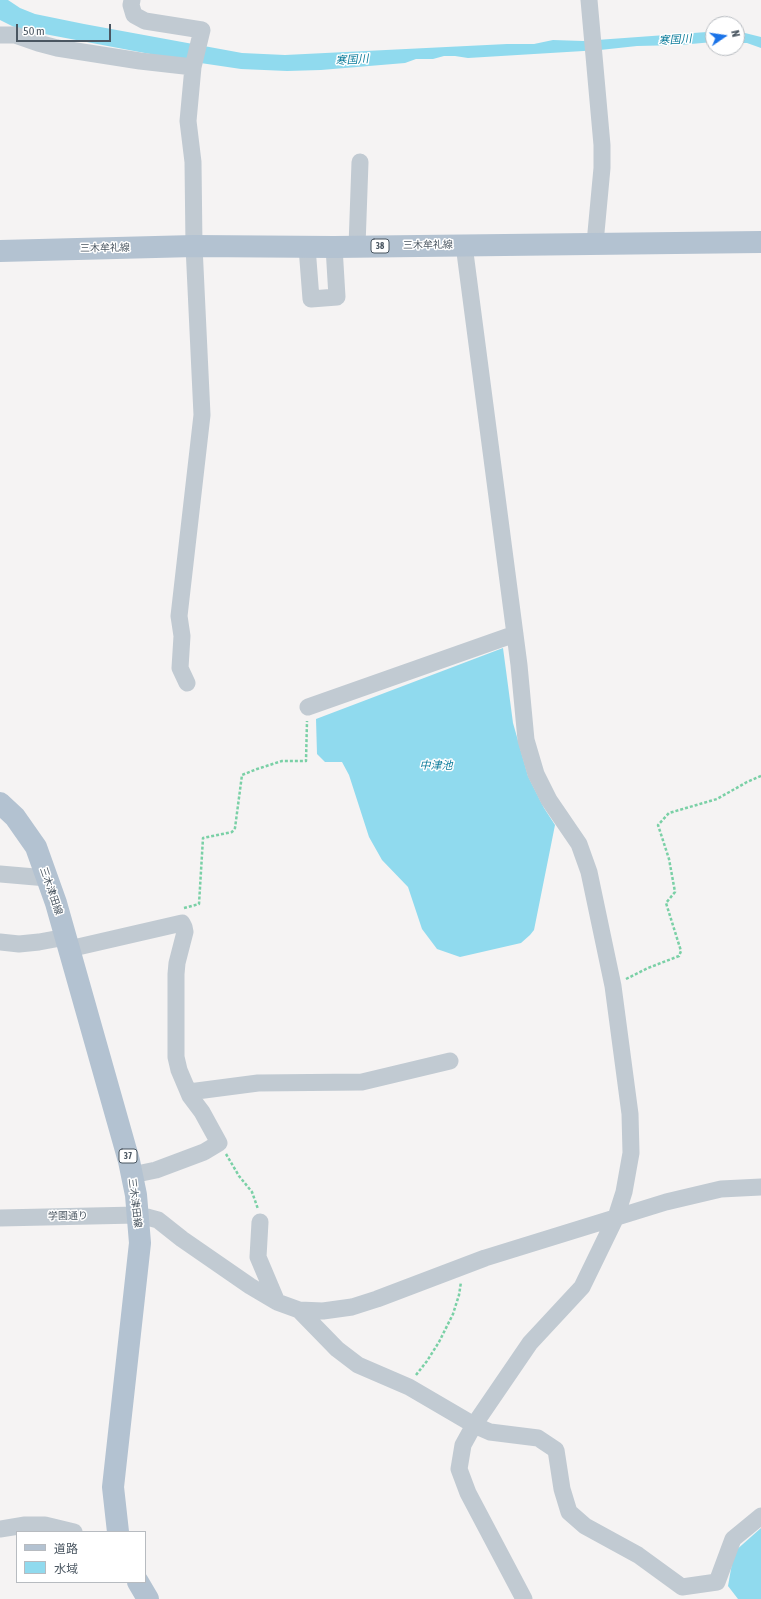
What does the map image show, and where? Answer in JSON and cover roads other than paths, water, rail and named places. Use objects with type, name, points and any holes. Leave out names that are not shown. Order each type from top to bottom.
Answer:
[{"type":"main road","name":"三木牟礼線","points":[[0,251],[194,246],[334,247],[761,242]]},
{"type":"main road","name":"三木津田線","points":[[0,803],[15,817],[36,848],[47,878],[68,943],[129,1161],[136,1195],[140,1243],[113,1487],[118,1531]]},
{"type":"main road","points":[[139,1583],[148,1599]]},
{"type":"street","points":[[132,0],[131,5],[134,15],[145,21],[202,30],[193,67],[188,121],[193,162],[194,246],[202,415],[179,616],[182,636],[180,668],[187,683]]},
{"type":"street","points":[[589,0],[602,145],[602,168],[595,243]]},
{"type":"street","points":[[5,33],[57,48],[140,61],[193,67]]},
{"type":"street","points":[[358,246],[360,162]]},
{"type":"street","points":[[464,245],[514,634],[526,740],[536,774],[549,800],[579,844],[589,872],[613,986],[630,1114],[631,1153],[624,1192],[616,1217],[582,1288],[530,1343],[474,1425],[463,1445],[459,1469],[468,1493],[524,1599]]},
{"type":"street","points":[[307,246],[311,299],[337,297],[334,247]]},
{"type":"street","points":[[308,707],[514,634]]},
{"type":"street","points":[[0,874],[47,878]]},
{"type":"street","points":[[0,942],[19,944],[39,942],[68,943],[182,923],[185,932],[177,963],[176,974],[176,1057],[179,1070],[189,1092],[219,1143],[180,1161],[156,1170],[132,1176]]},
{"type":"street","points":[[189,1092],[258,1083],[362,1082],[450,1061]]},
{"type":"street","points":[[299,1310],[323,1311],[352,1307],[403,1290],[485,1258],[616,1217],[696,1194],[721,1189],[761,1187]]},
{"type":"street","name":"学園通り","points":[[0,1218],[137,1215],[158,1220],[225,1269],[277,1302],[299,1310]]},
{"type":"street","points":[[260,1222],[258,1257],[277,1302]]},
{"type":"street","points":[[299,1310],[337,1349],[358,1365],[405,1385],[474,1425],[490,1432],[538,1438],[556,1450],[562,1489],[569,1512],[586,1526],[638,1555],[682,1587],[717,1582],[733,1539],[761,1516]]},
{"type":"street","points":[[0,1529],[26,1525],[45,1525],[70,1531]]},
{"type":"water","name":"寒国川","points":[[0,0],[8,0],[20,8],[35,14],[84,24],[242,53],[285,55],[534,44],[553,40],[583,41],[705,32],[705,43],[468,58],[444,56],[433,59],[416,59],[405,63],[321,70],[287,71],[241,69],[187,61],[18,29],[0,20]]},
{"type":"water","points":[[745,33],[761,37],[761,48],[745,43]]},
{"type":"water","name":"中津池","points":[[503,648],[513,723],[528,776],[544,808],[555,825],[534,930],[521,943],[460,957],[437,949],[422,929],[408,887],[382,860],[369,837],[349,775],[342,762],[325,762],[317,754],[316,719]]},
{"type":"water","points":[[761,1528],[761,1599],[738,1599],[728,1586],[734,1552]]}]
